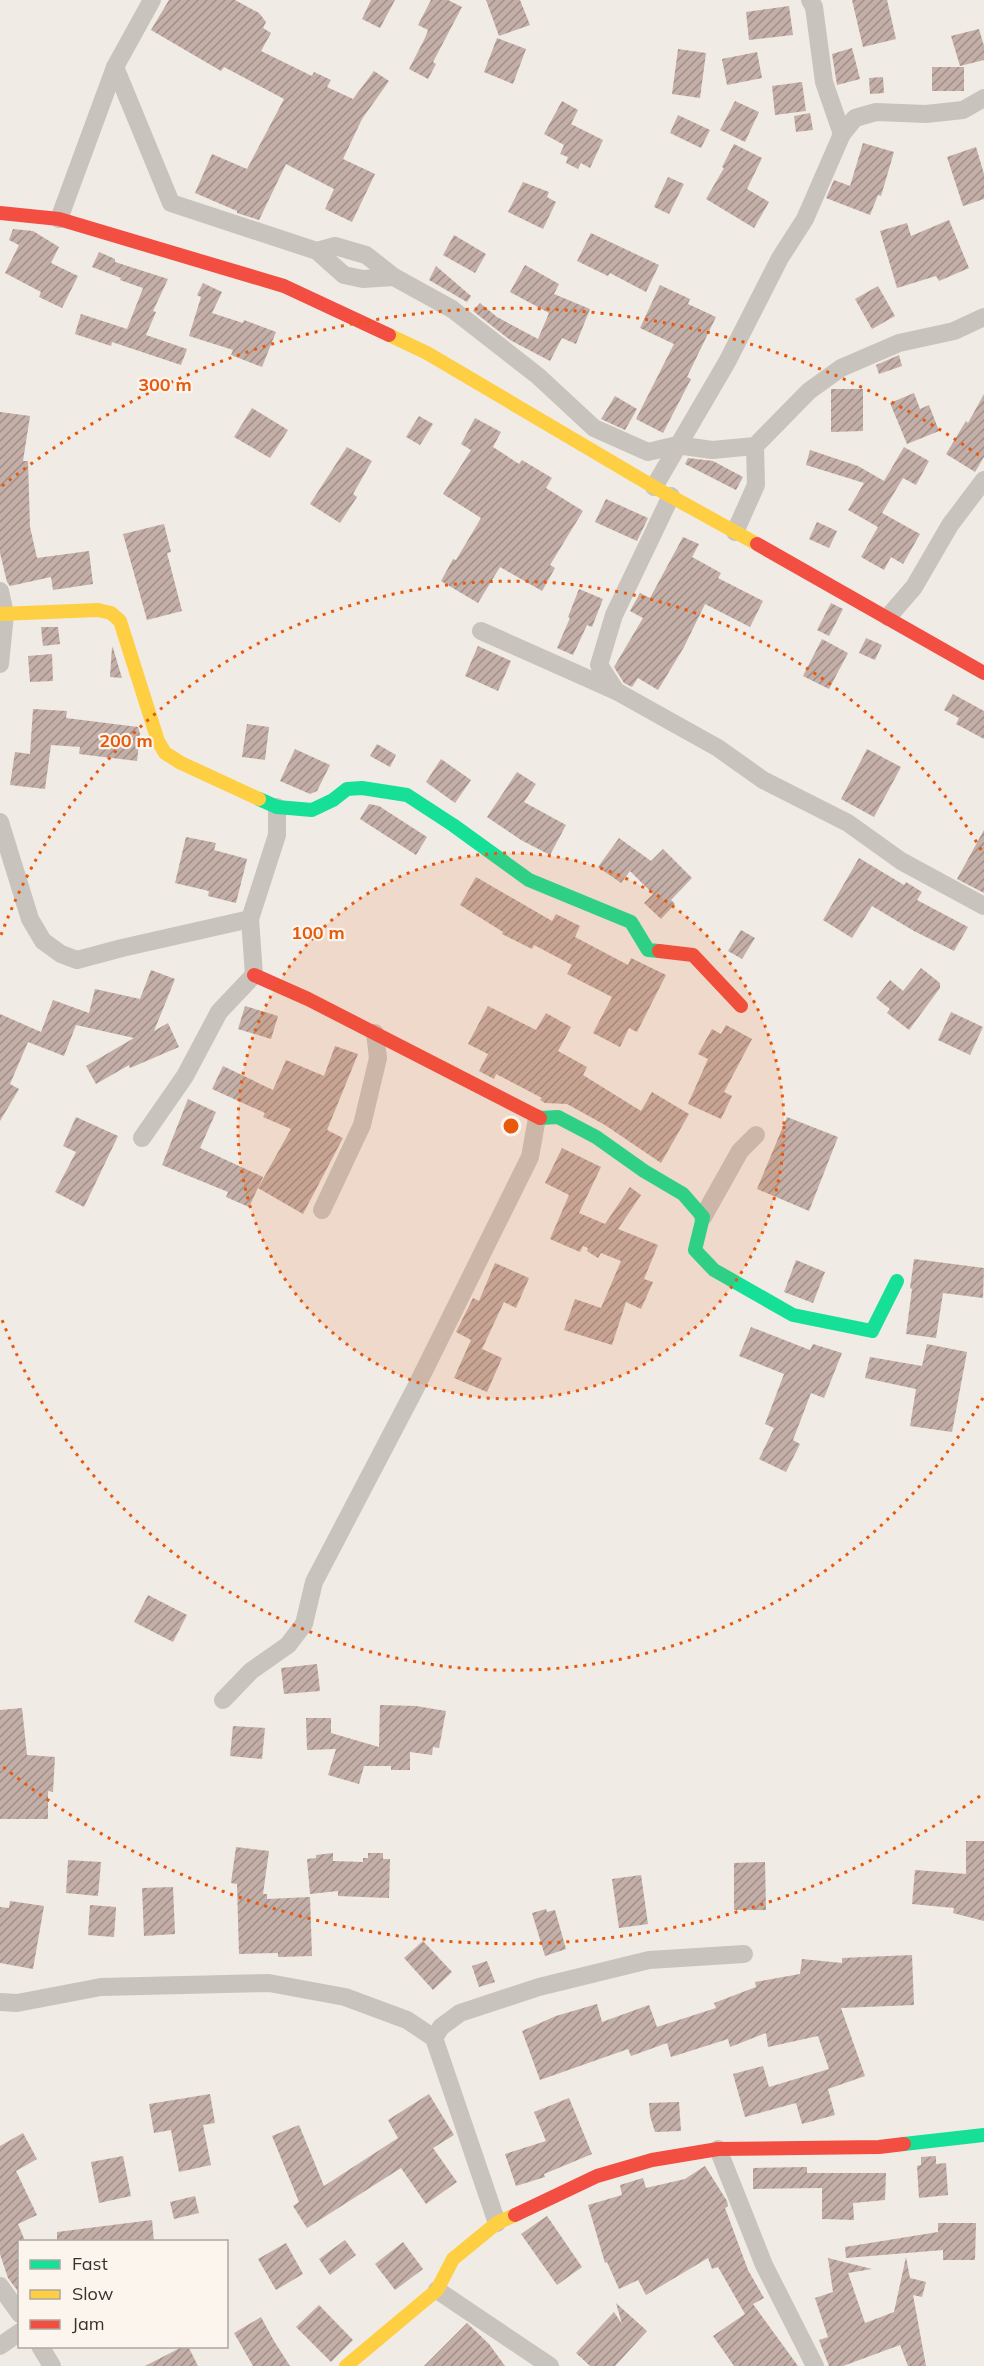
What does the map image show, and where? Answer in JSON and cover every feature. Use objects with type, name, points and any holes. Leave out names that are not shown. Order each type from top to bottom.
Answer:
[{"type":"street","points":[[59,219],[115,67],[152,0]]},
{"type":"street","points":[[810,0],[814,7],[824,82],[842,134]]},
{"type":"street","points":[[115,67],[171,203],[318,251],[344,275],[363,279],[394,277]]},
{"type":"street","points":[[654,487],[727,362],[780,258],[805,219],[842,134],[855,118],[876,112],[926,114],[963,110],[984,98]]},
{"type":"street","points":[[0,213],[59,219],[284,286],[427,353],[654,487],[888,617],[984,674]]},
{"type":"street","points":[[318,251],[335,246],[366,255],[394,277],[452,309],[538,376],[594,428],[648,452],[677,445],[712,450],[755,446],[808,391],[841,368],[899,343],[954,331],[984,317]]},
{"type":"street","points":[[575,441],[594,428]]},
{"type":"street","points":[[735,532],[756,485],[755,446]]},
{"type":"street","points":[[888,617],[914,587],[950,525],[984,480]]},
{"type":"street","points":[[616,691],[599,665],[614,615],[671,496]]},
{"type":"street","points":[[0,591],[3,614],[0,664]]},
{"type":"street","points":[[3,614],[98,610],[111,613],[120,621],[158,741],[165,753],[181,763],[277,807],[312,810],[333,800],[347,789],[362,788],[407,795],[529,880],[631,922],[648,950],[693,955],[741,1006]]},
{"type":"street","points":[[481,631],[616,691],[718,748],[763,780],[848,823],[901,861],[984,906]]},
{"type":"street","points":[[142,1138],[185,1076],[219,1012],[254,975],[250,919],[277,835],[277,807]]},
{"type":"street","points":[[0,822],[30,919],[43,941],[61,954],[76,960],[250,919]]},
{"type":"street","points":[[254,975],[308,999],[537,1118],[558,1117],[596,1137],[644,1171],[683,1194],[703,1217]]},
{"type":"street","points":[[322,1210],[363,1125],[378,1058],[375,1033]]},
{"type":"street","points":[[378,1058],[398,1046]]},
{"type":"street","points":[[223,1700],[251,1671],[288,1645],[304,1624],[314,1582],[415,1389],[530,1157],[537,1118]]},
{"type":"street","points":[[756,1135],[740,1151],[703,1217],[696,1250],[714,1270],[793,1315],[872,1331],[897,1281]]},
{"type":"street","points":[[434,2038],[441,2027],[460,2013],[539,1987],[649,1960],[744,1954]]},
{"type":"street","points":[[0,2002],[17,2003],[101,1987],[270,1983],[345,1997],[407,2020],[434,2038],[497,2223]]},
{"type":"street","points":[[346,2366],[437,2290],[453,2259],[497,2223],[597,2176],[652,2160],[718,2149],[879,2146],[984,2135]]},
{"type":"street","points":[[718,2149],[764,2265],[815,2366]]},
{"type":"street","points":[[0,2286],[18,2311]]},
{"type":"street","points":[[437,2290],[550,2366]]},
{"type":"street","points":[[0,2346],[18,2333]]},
{"type":"street","points":[[41,2348],[52,2366]]},
{"type":"building","points":[[169,0],[235,0],[259,13],[266,22],[263,28],[271,33],[261,51],[312,76],[314,72],[331,80],[327,87],[353,99],[374,71],[389,81],[362,119],[343,159],[375,174],[352,222],[325,209],[334,189],[286,164],[259,220],[237,213],[237,211],[195,193],[212,154],[247,169],[284,99],[224,67],[221,71],[151,30]]},
{"type":"building","points":[[371,0],[395,0],[380,28],[362,19]]},
{"type":"building","points":[[431,0],[448,0],[462,7],[433,62],[436,64],[428,79],[409,69],[428,30],[418,25]]},
{"type":"building","points":[[486,0],[520,0],[530,25],[499,36]]},
{"type":"building","points":[[852,0],[887,0],[896,39],[863,47]]},
{"type":"building","points":[[789,6],[793,35],[749,40],[746,12]]},
{"type":"building","points":[[979,29],[984,46],[984,60],[960,66],[951,36]]},
{"type":"building","points":[[497,38],[526,49],[513,84],[484,72]]},
{"type":"building","points":[[852,48],[860,79],[837,85],[832,54]]},
{"type":"building","points":[[678,49],[706,53],[700,98],[672,94]]},
{"type":"building","points":[[757,52],[762,78],[727,85],[722,59]]},
{"type":"building","points":[[932,67],[964,67],[964,91],[932,91]]},
{"type":"building","points":[[883,77],[884,93],[870,94],[869,78]]},
{"type":"building","points":[[802,82],[806,111],[775,115],[772,86]]},
{"type":"building","points":[[562,101],[578,110],[571,124],[603,140],[590,168],[581,163],[578,169],[566,163],[568,157],[560,154],[564,145],[544,134]]},
{"type":"building","points":[[735,101],[759,112],[745,142],[720,130]]},
{"type":"building","points":[[810,113],[813,130],[796,132],[794,116]]},
{"type":"building","points":[[678,115],[710,130],[701,148],[670,133]]},
{"type":"building","points":[[863,143],[894,152],[881,196],[878,195],[870,215],[826,198],[834,180],[850,186]]},
{"type":"building","points":[[734,144],[762,158],[747,189],[769,202],[754,228],[706,199],[724,168],[722,167]]},
{"type":"building","points":[[976,147],[984,174],[984,199],[963,206],[947,157]]},
{"type":"building","points":[[668,177],[684,184],[669,214],[654,207]]},
{"type":"building","points":[[523,182],[549,192],[547,197],[556,202],[543,229],[508,212]]},
{"type":"building","points":[[949,220],[969,268],[939,281],[936,276],[897,288],[880,231],[907,223],[911,236]]},
{"type":"building","points":[[13,229],[33,231],[59,247],[51,263],[78,276],[62,308],[39,297],[41,292],[5,273],[19,245],[9,240]]},
{"type":"building","points":[[591,233],[659,265],[646,292],[610,273],[608,276],[577,261]]},
{"type":"building","points":[[454,235],[486,254],[475,273],[443,255]]},
{"type":"building","points":[[99,252],[115,259],[115,262],[168,279],[153,311],[156,312],[146,335],[187,349],[181,365],[112,342],[111,346],[75,334],[81,314],[127,329],[143,288],[92,267]]},
{"type":"building","points":[[525,265],[559,284],[554,294],[590,309],[576,344],[562,338],[550,361],[510,340],[473,311],[480,303],[497,317],[538,339],[549,313],[510,292]]},
{"type":"building","points":[[436,266],[471,296],[467,302],[429,280]]},
{"type":"building","points":[[203,283],[222,292],[212,313],[243,323],[244,320],[276,332],[262,367],[231,355],[233,350],[189,336],[201,297],[197,295]]},
{"type":"building","points":[[660,285],[690,299],[688,304],[716,317],[687,377],[691,379],[663,433],[636,419],[674,344],[640,328]]},
{"type":"building","points":[[878,286],[895,316],[872,329],[855,299]]},
{"type":"building","points":[[899,355],[902,366],[879,374],[876,365]]},
{"type":"building","points":[[831,389],[863,389],[863,431],[831,432]]},
{"type":"building","points":[[914,393],[920,409],[929,405],[939,431],[907,444],[890,403]]},
{"type":"building","points":[[984,394],[984,457],[975,472],[946,454],[966,421],[968,423]]},
{"type":"building","points":[[615,396],[637,409],[625,430],[601,419]]},
{"type":"building","points":[[252,408],[288,430],[270,458],[234,437]]},
{"type":"building","points":[[0,412],[30,416],[23,461],[28,461],[30,527],[37,558],[89,551],[93,584],[53,590],[51,577],[10,586],[7,582],[0,553]]},
{"type":"building","points":[[419,416],[433,424],[420,445],[406,437]]},
{"type":"building","points":[[475,418],[501,432],[493,447],[519,464],[522,460],[552,478],[546,488],[583,511],[550,565],[555,568],[542,591],[500,567],[478,603],[441,581],[481,518],[443,494],[471,450],[461,444]]},
{"type":"building","points":[[347,447],[372,461],[353,494],[357,497],[340,523],[310,504]]},
{"type":"building","points":[[904,447],[929,461],[916,485],[903,478],[882,513],[920,534],[903,564],[891,557],[884,570],[861,557],[878,527],[848,510],[864,483],[806,465],[810,450],[858,466],[884,481]]},
{"type":"building","points":[[688,458],[713,461],[743,477],[736,490],[685,464]]},
{"type":"building","points":[[606,499],[648,518],[637,541],[595,522]]},
{"type":"building","points":[[817,522],[837,531],[829,548],[809,539]]},
{"type":"building","points":[[164,524],[171,552],[167,553],[182,611],[147,620],[123,534]]},
{"type":"building","points":[[683,537],[699,544],[692,557],[721,573],[718,578],[763,601],[750,627],[705,604],[684,647],[658,690],[638,678],[632,687],[624,683],[614,667],[643,618],[630,611],[640,593],[650,598]]},
{"type":"building","points":[[579,589],[603,599],[592,627],[587,625],[573,655],[557,648]]},
{"type":"building","points":[[831,603],[843,609],[829,636],[817,630]]},
{"type":"building","points":[[41,627],[58,627],[60,644],[43,646]]},
{"type":"building","points":[[866,638],[882,645],[875,660],[859,653]]},
{"type":"building","points":[[822,639],[848,653],[829,689],[803,676]]},
{"type":"building","points":[[478,646],[511,661],[498,691],[465,676]]},
{"type":"building","points":[[113,648],[122,678],[110,677]]},
{"type":"building","points":[[52,654],[53,681],[30,682],[28,656]]},
{"type":"building","points":[[953,694],[984,711],[984,739],[956,724],[959,718],[944,710]]},
{"type":"building","points":[[33,709],[67,711],[66,718],[138,727],[140,734],[137,761],[79,754],[80,747],[51,745],[45,789],[10,785],[15,752],[30,754]]},
{"type":"building","points":[[247,724],[269,727],[265,760],[242,757]]},
{"type":"building","points":[[377,744],[396,755],[390,767],[370,756]]},
{"type":"building","points":[[295,749],[330,765],[317,791],[310,794],[280,781]]},
{"type":"building","points":[[867,749],[901,767],[874,817],[841,799]]},
{"type":"building","points":[[441,759],[471,780],[455,803],[426,782]]},
{"type":"building","points":[[517,772],[536,784],[524,802],[566,825],[550,855],[521,840],[487,817]]},
{"type":"building","points":[[369,804],[379,806],[427,837],[416,855],[360,819]]},
{"type":"building","points":[[984,830],[984,893],[957,879]]},
{"type":"building","points":[[186,837],[216,843],[214,850],[247,859],[236,903],[208,896],[209,891],[175,883]]},
{"type":"building","points":[[619,838],[651,861],[663,849],[692,878],[671,900],[675,904],[661,919],[644,903],[653,894],[630,871],[621,883],[598,867]]},
{"type":"building","points":[[859,858],[904,885],[906,882],[922,892],[917,900],[968,927],[954,951],[872,906],[852,938],[823,920]]},
{"type":"building","points":[[476,877],[552,921],[556,914],[580,926],[575,937],[628,965],[631,958],[666,975],[637,1032],[629,1028],[620,1047],[593,1033],[612,997],[567,974],[572,965],[534,945],[532,949],[502,934],[503,932],[460,905]]},
{"type":"building","points":[[741,930],[755,938],[742,959],[728,951]]},
{"type":"building","points":[[921,968],[940,983],[940,988],[909,1030],[887,1013],[890,1009],[876,998],[890,980],[903,991]]},
{"type":"building","points":[[151,970],[175,979],[154,1031],[168,1023],[179,1047],[130,1068],[129,1065],[96,1084],[86,1066],[134,1038],[76,1025],[64,1056],[28,1042],[10,1084],[19,1089],[0,1121],[0,1014],[41,1032],[53,1000],[89,1013],[95,989],[140,999]]},
{"type":"building","points":[[245,1006],[278,1016],[271,1039],[238,1029]]},
{"type":"building","points":[[488,1006],[536,1030],[546,1013],[571,1027],[558,1051],[587,1067],[583,1075],[641,1111],[652,1092],[689,1114],[661,1163],[605,1125],[567,1104],[545,1103],[540,1100],[542,1098],[496,1074],[494,1079],[479,1071],[488,1054],[468,1044]]},
{"type":"building","points":[[951,1012],[983,1027],[970,1055],[938,1040]]},
{"type":"building","points":[[726,1025],[752,1039],[724,1092],[732,1096],[721,1119],[688,1104],[708,1059],[698,1054],[712,1029],[721,1034]]},
{"type":"building","points":[[335,1046],[358,1054],[327,1130],[343,1138],[303,1214],[258,1188],[291,1129],[263,1117],[265,1113],[212,1089],[223,1066],[273,1090],[286,1060],[324,1076]]},
{"type":"building","points":[[188,1099],[216,1112],[200,1148],[263,1177],[249,1207],[226,1197],[228,1192],[162,1165]]},
{"type":"building","points":[[76,1117],[118,1136],[84,1207],[55,1192],[76,1152],[63,1146]]},
{"type":"building","points":[[787,1117],[838,1137],[809,1211],[757,1189]]},
{"type":"building","points":[[562,1148],[601,1167],[579,1213],[605,1224],[630,1187],[641,1195],[618,1229],[658,1245],[644,1279],[653,1282],[641,1309],[626,1302],[612,1345],[564,1330],[575,1299],[601,1308],[621,1261],[601,1253],[598,1258],[583,1246],[580,1252],[550,1239],[569,1195],[545,1183]]},
{"type":"building","points":[[914,1259],[984,1268],[983,1298],[943,1293],[936,1338],[906,1334]]},
{"type":"building","points":[[796,1260],[825,1272],[813,1303],[784,1292]]},
{"type":"building","points":[[495,1263],[529,1278],[516,1308],[504,1302],[482,1349],[502,1358],[487,1392],[454,1378],[471,1340],[456,1332],[473,1298],[479,1301]]},
{"type":"building","points":[[751,1327],[810,1350],[813,1344],[842,1353],[824,1398],[811,1393],[793,1440],[800,1444],[786,1472],[759,1459],[774,1428],[765,1424],[784,1374],[739,1356]]},
{"type":"building","points":[[927,1344],[967,1352],[952,1432],[910,1426],[916,1389],[865,1378],[870,1357],[922,1366]]},
{"type":"building","points":[[148,1595],[187,1615],[173,1642],[134,1622]]},
{"type":"building","points":[[317,1664],[320,1691],[284,1694],[281,1668]]},
{"type":"building","points":[[380,1705],[416,1706],[446,1711],[439,1748],[433,1747],[432,1755],[410,1752],[410,1770],[391,1770],[391,1766],[364,1766],[359,1784],[328,1775],[336,1749],[307,1750],[306,1718],[331,1718],[331,1733],[379,1747]]},
{"type":"building","points":[[22,1708],[27,1755],[55,1757],[53,1792],[48,1791],[48,1819],[0,1819],[0,1710]]},
{"type":"building","points":[[233,1726],[265,1728],[262,1759],[230,1756]]},
{"type":"building","points":[[966,1841],[984,1841],[984,1921],[953,1913],[954,1908],[912,1904],[915,1870],[966,1874]]},
{"type":"building","points":[[236,1847],[269,1851],[263,1894],[267,1894],[267,1899],[310,1897],[312,1956],[278,1957],[278,1953],[239,1954],[237,1884],[231,1883]]},
{"type":"building","points":[[333,1853],[333,1861],[363,1862],[363,1858],[368,1858],[368,1853],[383,1853],[383,1859],[390,1859],[389,1898],[338,1896],[338,1891],[310,1894],[307,1859],[316,1858],[316,1855]]},
{"type":"building","points":[[68,1860],[101,1862],[98,1896],[66,1893]]},
{"type":"building","points":[[765,1862],[766,1910],[734,1910],[734,1863]]},
{"type":"building","points":[[641,1875],[648,1924],[619,1928],[612,1879]]},
{"type":"building","points":[[173,1887],[175,1934],[144,1936],[142,1888]]},
{"type":"building","points":[[10,1901],[44,1906],[33,1969],[0,1963],[0,1907],[9,1908]]},
{"type":"building","points":[[90,1905],[116,1907],[114,1937],[88,1935]]},
{"type":"building","points":[[546,1909],[547,1912],[555,1910],[566,1949],[545,1956],[532,1913]]},
{"type":"building","points":[[423,1941],[452,1972],[433,1990],[404,1958]]},
{"type":"building","points":[[912,1955],[914,2005],[841,2008],[865,2076],[828,2089],[835,2115],[802,2124],[796,2103],[745,2117],[733,2074],[763,2066],[769,2087],[829,2069],[818,2036],[768,2047],[766,2033],[730,2047],[728,2039],[671,2057],[667,2043],[631,2056],[628,2049],[540,2080],[522,2031],[556,2016],[597,2004],[602,2022],[649,2005],[657,2027],[716,2008],[714,2003],[756,1987],[755,1982],[800,1974],[802,1959],[842,1963],[842,1958]]},
{"type":"building","points":[[487,1961],[495,1982],[479,1987],[472,1966]]},
{"type":"building","points":[[210,2094],[215,2123],[203,2125],[211,2165],[179,2172],[171,2130],[154,2133],[149,2104]]},
{"type":"building","points":[[429,2094],[454,2135],[433,2148],[457,2182],[426,2204],[401,2168],[307,2228],[293,2206],[299,2202],[272,2136],[299,2125],[324,2186],[398,2138],[388,2120]]},
{"type":"building","points":[[569,2098],[592,2154],[544,2174],[545,2177],[516,2186],[505,2154],[546,2141],[534,2112]]},
{"type":"building","points":[[679,2102],[681,2131],[655,2132],[649,2103]]},
{"type":"building","points":[[23,2133],[37,2159],[16,2171],[37,2215],[18,2224],[25,2240],[18,2240],[18,2291],[8,2278],[0,2254],[0,2146]]},
{"type":"building","points":[[123,2156],[131,2196],[99,2203],[91,2162]]},
{"type":"building","points":[[936,2156],[936,2164],[946,2163],[948,2195],[919,2198],[917,2166],[921,2165],[921,2157]]},
{"type":"building","points":[[705,2166],[727,2201],[728,2206],[725,2208],[748,2270],[764,2298],[753,2304],[798,2366],[734,2366],[713,2336],[745,2314],[718,2267],[712,2269],[708,2258],[646,2295],[638,2280],[619,2289],[607,2262],[605,2263],[588,2205],[622,2195],[620,2185],[643,2178],[646,2188],[685,2179]]},
{"type":"building","points":[[807,2167],[807,2173],[886,2173],[885,2200],[853,2203],[854,2220],[822,2219],[822,2188],[753,2189],[753,2168]]},
{"type":"building","points":[[195,2196],[199,2213],[174,2219],[170,2202]]},
{"type":"building","points":[[547,2216],[582,2267],[557,2285],[521,2234]]},
{"type":"building","points":[[152,2220],[154,2240],[57,2240],[57,2232]]},
{"type":"building","points":[[938,2223],[976,2223],[975,2260],[943,2260],[943,2250],[846,2258],[845,2247],[938,2232]]},
{"type":"building","points":[[345,2240],[356,2255],[330,2275],[319,2259]]},
{"type":"building","points":[[403,2242],[423,2269],[395,2290],[375,2264]]},
{"type":"building","points":[[286,2243],[303,2274],[276,2290],[258,2259]]},
{"type":"building","points":[[906,2257],[910,2278],[926,2282],[922,2297],[913,2295],[926,2366],[908,2366],[900,2345],[843,2366],[829,2366],[819,2340],[828,2337],[815,2298],[833,2292],[828,2258],[872,2269],[848,2273],[865,2323],[894,2312]]},
{"type":"building","points":[[616,2303],[647,2331],[615,2366],[590,2366],[576,2353],[614,2312],[622,2324]]},
{"type":"building","points":[[319,2305],[353,2340],[331,2362],[296,2327]]},
{"type":"building","points":[[261,2317],[290,2366],[253,2366],[234,2333]]},
{"type":"building","points":[[467,2323],[489,2344],[505,2366],[424,2366]]},
{"type":"building","points":[[180,2348],[189,2348],[198,2366],[145,2366]]},
{"type":"traffic: fast","points":[[259,799],[277,807],[312,810],[333,800],[347,789],[362,788],[407,795],[529,880],[631,922],[648,950],[659,951]]},
{"type":"traffic: fast","points":[[540,1118],[558,1117],[596,1137],[644,1171],[683,1194],[703,1217],[695,1250],[714,1270],[793,1315],[872,1331],[897,1281]]},
{"type":"traffic: fast","points":[[904,2144],[984,2135]]},
{"type":"traffic: slow","points":[[389,335],[427,353],[654,487],[757,544]]},
{"type":"traffic: slow","points":[[0,614],[98,610],[111,613],[120,621],[158,741],[165,753],[181,763],[259,799]]},
{"type":"traffic: slow","points":[[346,2366],[437,2290],[453,2259],[497,2223],[515,2215]]},
{"type":"traffic: jam","points":[[0,213],[59,219],[284,286],[389,335]]},
{"type":"traffic: jam","points":[[757,544],[984,673]]},
{"type":"traffic: jam","points":[[659,951],[693,955],[741,1006]]},
{"type":"traffic: jam","points":[[254,975],[308,999],[540,1118]]},
{"type":"traffic: jam","points":[[515,2215],[597,2176],[652,2160],[718,2149],[879,2147],[904,2144]]}]
